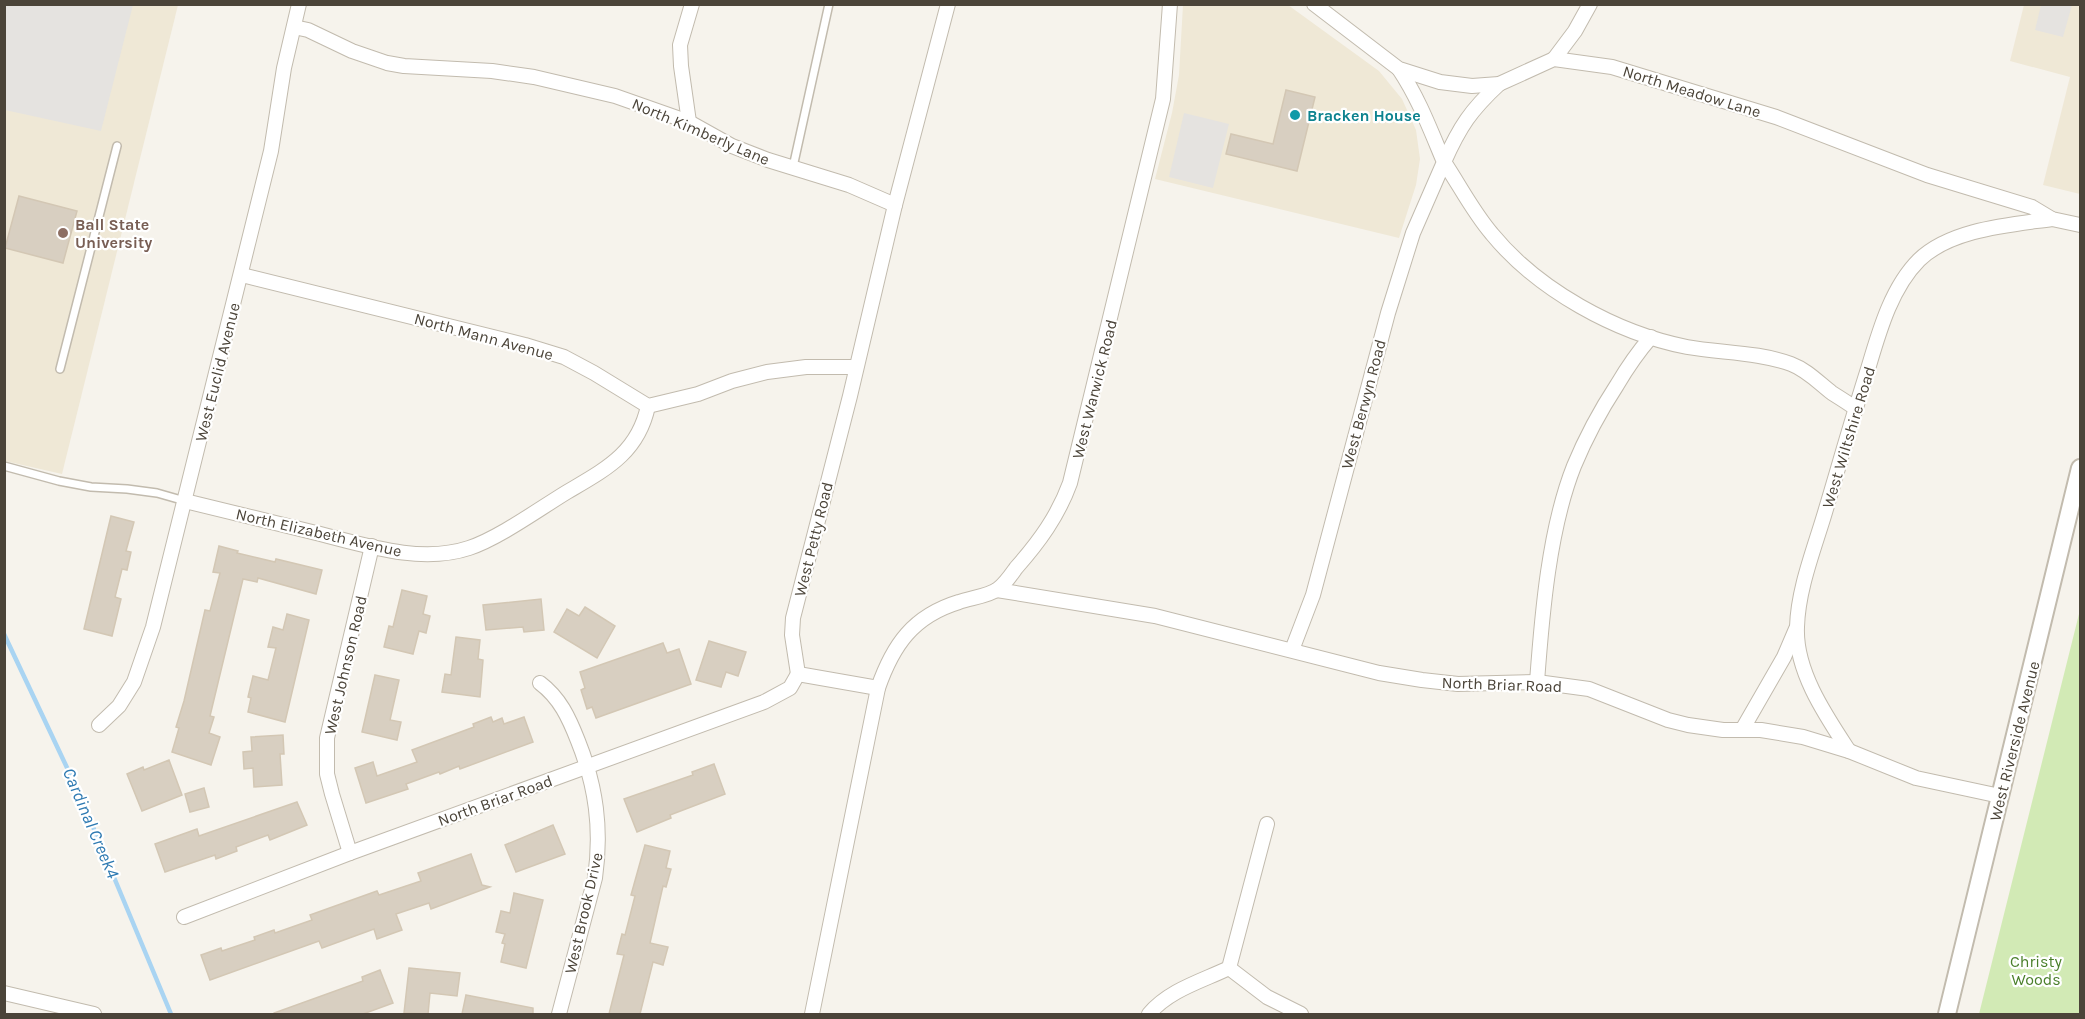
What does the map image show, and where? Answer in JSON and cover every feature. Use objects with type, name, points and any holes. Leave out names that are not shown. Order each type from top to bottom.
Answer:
[{"type":"street","name":"West Euclid Avenue","points":[[99,725],[119,706],[134,682],[144,657],[242,275],[271,151],[284,68],[299,4]]},
{"type":"street","points":[[689,122],[680,45],[692,4]]},
{"type":"street","name":"West Petty Road","points":[[798,674],[792,635],[793,618],[895,205],[948,4]]},
{"type":"street","name":"West Warwick Road","points":[[997,590],[1035,548],[1054,520],[1075,468],[1163,99],[1170,4]]},
{"type":"street","points":[[1314,4],[1399,69],[1425,113],[1444,162],[1480,220],[1541,282],[1582,307],[1651,337],[1686,346],[1776,360],[1793,365],[1855,408]]},
{"type":"street","points":[[1399,69],[1456,85],[1499,84],[1554,59],[1575,31],[1590,4]]},
{"type":"street","name":"North Kimberly Lane","points":[[294,27],[308,30],[351,51],[387,63],[492,71],[534,77],[615,96],[689,122],[732,146],[768,160],[849,185],[895,205]]},
{"type":"street","name":"North Meadow Lane","points":[[1554,59],[1612,67],[1710,95],[1776,117],[1927,175],[2032,207],[2052,219],[2080,225]]},
{"type":"street","name":"West Berwyn Road","points":[[1292,650],[1312,595],[1388,313],[1413,233],[1464,122],[1475,106],[1499,84]]},
{"type":"street","name":"West Wiltshire Road","points":[[1849,751],[1814,695],[1800,653],[1797,628],[1803,590],[1855,408],[1889,307],[1906,277],[1920,259],[1951,239],[1991,227],[2052,219]]},
{"type":"street","name":"North Mann Avenue","points":[[242,275],[525,345],[564,357],[648,406]]},
{"type":"street","points":[[1536,682],[1542,613],[1558,520],[1574,468],[1596,417],[1638,351],[1651,337]]},
{"type":"street","points":[[648,406],[698,394],[732,381],[767,372],[806,367],[856,367]]},
{"type":"street","name":"North Elizabeth Avenue","points":[[185,501],[414,554],[436,554],[469,548],[485,541],[587,480],[622,456],[645,422],[648,406]]},
{"type":"street","name":"West Riverside Avenue","points":[[1947,1014],[2080,468]]},
{"type":"street","name":"West Johnson Road","points":[[350,854],[327,774],[327,738],[372,546]]},
{"type":"street","points":[[812,1014],[878,688],[895,647],[917,624],[944,606],[997,590]]},
{"type":"street","name":"North Briar Road","points":[[997,590],[1155,616],[1379,672],[1422,680],[1458,684],[1536,682],[1589,689],[1668,720],[1688,725],[1761,730],[1803,737],[1849,751],[1916,778],[2000,796]]},
{"type":"street","points":[[1742,730],[1784,657],[1797,628]]},
{"type":"street","points":[[798,674],[878,688]]},
{"type":"street","name":"North Briar Road","points":[[184,917],[777,696],[790,688],[798,674]]},
{"type":"street","name":"West Brook Drive","points":[[540,683],[558,700],[567,714],[588,766],[598,812],[598,854],[595,878],[559,1014]]},
{"type":"street","points":[[1229,968],[1267,824]]},
{"type":"street","points":[[1149,1014],[1156,1005],[1174,993],[1229,968]]},
{"type":"street","points":[[1229,968],[1267,997],[1301,1014]]},
{"type":"street","points":[[4,993],[41,1009],[94,1014]]},
{"type":"lane","points":[[793,167],[829,4]]},
{"type":"lane","points":[[60,369],[117,146]]},
{"type":"lane","points":[[4,466],[59,481],[91,487],[157,493],[185,501]]},
{"type":"shaded area","points":[[5,4],[133,5],[101,131],[5,110]]},
{"type":"shaded area","name":"Ball State University","points":[[5,5],[178,5],[62,474],[5,461]]},
{"type":"shaded area","points":[[1183,5],[1288,5],[1379,71],[1402,99],[1416,130],[1420,159],[1416,185],[1399,238],[1155,179],[1179,75]]},
{"type":"shaded area","points":[[2024,5],[2080,5],[2080,194],[2043,185],[2070,77],[2010,61]]},
{"type":"shaded area","points":[[2041,5],[2072,5],[2063,37],[2035,30]]},
{"type":"shaded area","points":[[1184,113],[1229,124],[1213,188],[1169,177]]},
{"type":"green space","name":"Christy Woods","points":[[2080,610],[2080,1014],[1979,1014]]},
{"type":"building","name":"Bracken House","points":[[1286,90],[1315,97],[1297,171],[1226,154],[1231,134],[1273,144]]},
{"type":"building","points":[[19,196],[77,211],[63,263],[5,248]]},
{"type":"building","points":[[111,516],[134,522],[126,551],[131,552],[127,570],[122,569],[115,597],[121,599],[112,636],[84,629]]},
{"type":"building","points":[[219,546],[275,562],[276,559],[322,570],[316,594],[258,578],[257,582],[243,579],[210,716],[214,717],[209,733],[220,737],[211,765],[172,752],[205,610],[210,611],[220,573],[213,572]]},
{"type":"building","points":[[402,590],[427,596],[423,614],[430,616],[426,633],[419,631],[413,654],[384,647],[389,626],[393,627]]},
{"type":"building","points":[[541,599],[544,630],[524,632],[523,627],[486,630],[483,605]]},
{"type":"building","points":[[585,607],[615,626],[597,658],[554,632],[567,609],[579,616]]},
{"type":"building","points":[[287,614],[309,620],[285,722],[248,712],[251,698],[248,697],[253,676],[268,680],[276,648],[268,647],[273,627],[283,630]]},
{"type":"building","points":[[456,637],[480,640],[478,659],[483,660],[480,697],[442,692],[445,674],[451,675]]},
{"type":"building","points":[[709,641],[746,652],[738,676],[726,672],[721,687],[696,680]]},
{"type":"building","points":[[663,643],[667,653],[679,649],[691,684],[596,718],[592,707],[587,709],[581,690],[585,688],[580,672]]},
{"type":"building","points":[[375,675],[399,680],[390,720],[401,722],[397,740],[362,732]]},
{"type":"building","points":[[491,717],[493,722],[502,718],[504,724],[524,717],[533,742],[460,769],[459,766],[406,784],[408,789],[366,803],[355,768],[373,762],[377,776],[417,762],[412,750],[474,727],[473,724]]},
{"type":"building","points":[[283,735],[284,754],[280,754],[282,785],[254,787],[253,768],[244,769],[243,752],[252,751],[251,737]]},
{"type":"building","points":[[169,760],[182,795],[142,811],[127,774]]},
{"type":"building","points":[[714,764],[725,794],[670,815],[671,818],[637,832],[624,799],[693,775],[692,772]]},
{"type":"building","points":[[204,788],[209,807],[190,812],[185,794]]},
{"type":"building","points":[[297,802],[307,825],[270,840],[268,835],[236,847],[237,851],[216,859],[215,855],[165,872],[155,844],[197,829],[199,836]]},
{"type":"building","points":[[553,825],[565,854],[516,872],[505,845]]},
{"type":"building","points":[[645,845],[670,851],[666,868],[671,869],[666,887],[663,886],[650,943],[668,947],[663,965],[653,962],[640,1014],[609,1014],[624,955],[617,954],[622,934],[625,935],[635,896],[631,895]]},
{"type":"building","points":[[471,854],[482,885],[490,887],[431,909],[429,903],[396,914],[402,930],[377,939],[374,929],[322,948],[319,941],[210,980],[201,955],[221,948],[222,951],[255,940],[254,937],[274,930],[275,933],[312,920],[310,915],[377,891],[379,895],[421,881],[418,873]]},
{"type":"building","points":[[514,893],[543,900],[526,968],[501,962],[505,934],[496,932],[501,911],[510,913]]},
{"type":"building","points":[[409,968],[460,973],[457,996],[430,993],[428,1014],[404,1013]]},
{"type":"building","points":[[380,970],[393,1003],[363,1014],[274,1014],[363,981],[362,977]]},
{"type":"building","points":[[466,995],[533,1008],[533,1014],[462,1014]]},
{"type":"waterway","name":"Cardinal Creek4","points":[[4,634],[78,791],[171,1014]]},
{"type":"place","name":"Bracken House","points":[[1295,115]]},
{"type":"place","name":"Ball State University","points":[[63,233]]}]
